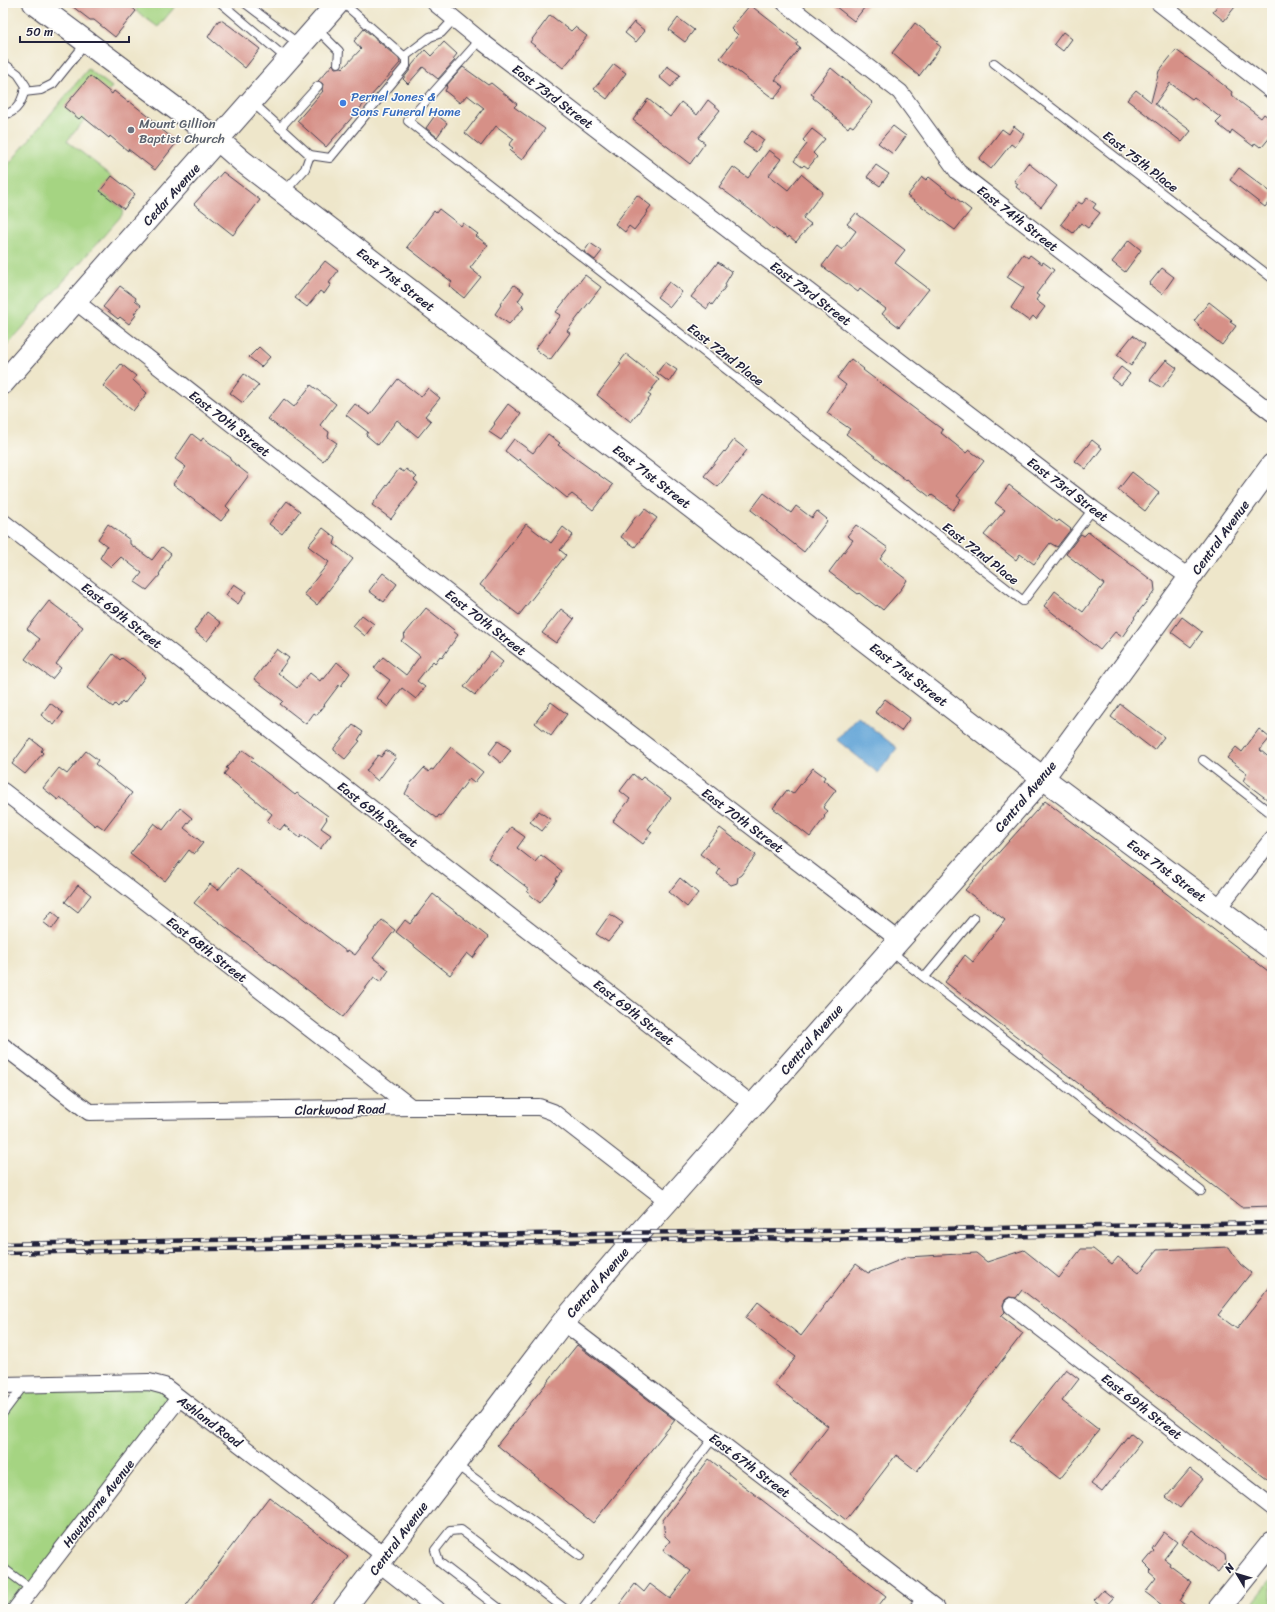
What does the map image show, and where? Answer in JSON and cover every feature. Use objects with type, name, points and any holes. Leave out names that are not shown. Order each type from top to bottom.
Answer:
[{"type":"street","name":"East 71st Street","points":[[34,3],[218,140],[283,193],[1043,778],[1272,949]]},
{"type":"street","name":"Cedar Avenue","points":[[3,384],[338,3]]},
{"type":"street","name":"East 73rd Street","points":[[435,3],[480,40],[1093,509],[1190,578]]},
{"type":"street","name":"East 74th Street","points":[[785,3],[900,92],[958,172],[1272,413]]},
{"type":"street","points":[[1159,3],[1272,91]]},
{"type":"street","name":"East 70th Street","points":[[75,301],[475,614],[894,945]]},
{"type":"street","name":"Central Avenue","points":[[344,1609],[563,1322],[668,1201],[1043,778],[1272,464]]},
{"type":"street","name":"East 69th Street","points":[[3,522],[753,1105]]},
{"type":"street","name":"East 68th Street","points":[[3,791],[411,1107]]},
{"type":"street","points":[[1218,908],[1272,838]]},
{"type":"street","name":"Clarkwood Road","points":[[3,1046],[89,1112],[411,1107],[539,1107],[553,1112],[668,1201]]},
{"type":"street","name":"East 69th Street","points":[[1012,1306],[1272,1507]]},
{"type":"street","name":"East 67th Street","points":[[563,1322],[714,1438],[917,1603],[937,1609]]},
{"type":"street","name":"Ashland Road","points":[[3,1385],[149,1382],[164,1386],[381,1559],[437,1609]]},
{"type":"street","name":"Hawthorne Avenue","points":[[16,1609],[179,1398]]},
{"type":"street","points":[[1219,1609],[1267,1553]]},
{"type":"lane","points":[[221,3],[295,53]]},
{"type":"lane","points":[[245,3],[295,53]]},
{"type":"lane","points":[[252,102],[310,155],[330,158],[406,66],[406,58],[343,3]]},
{"type":"lane","points":[[404,57],[430,38],[441,33],[454,19]]},
{"type":"lane","points":[[316,28],[339,51],[338,63]]},
{"type":"lane","name":"East 72nd Place","points":[[480,40],[408,121],[1024,601],[1093,509]]},
{"type":"lane","points":[[24,92],[41,90],[53,84],[87,43]]},
{"type":"lane","points":[[3,63],[18,74],[26,86],[21,104],[7,114],[3,115]]},
{"type":"lane","name":"East 75th Place","points":[[994,63],[1272,278]]},
{"type":"lane","points":[[280,128],[318,86]]},
{"type":"lane","points":[[283,193],[305,169],[310,155]]},
{"type":"lane","points":[[1204,760],[1272,814]]},
{"type":"lane","points":[[925,977],[974,918]]},
{"type":"lane","points":[[894,945],[925,977],[1201,1191]]},
{"type":"lane","points":[[3,1413],[25,1384]]},
{"type":"lane","points":[[582,1609],[714,1438]]},
{"type":"lane","points":[[454,1464],[580,1556]]},
{"type":"lane","points":[[500,1609],[439,1562],[435,1550],[450,1531],[461,1530],[564,1609]]},
{"type":"lane","points":[[3,1568],[31,1590]]},
{"type":"green space","points":[[137,3],[178,3],[158,27],[136,11]]},
{"type":"green space","points":[[88,69],[112,87],[67,141],[112,176],[101,191],[123,210],[122,215],[3,350],[3,171]]},
{"type":"green space","points":[[149,1382],[179,1398],[16,1609],[3,1609],[3,1413],[25,1384]]},
{"type":"green space","points":[[1272,1579],[1272,1609],[1248,1609]]},
{"type":"water","points":[[857,716],[897,748],[878,773],[837,740]]},
{"type":"building","points":[[68,3],[127,3],[136,11],[115,37],[94,20],[90,20]]},
{"type":"building","points":[[831,3],[868,3],[854,21]]},
{"type":"building","points":[[1219,3],[1238,3],[1224,21],[1213,12]]},
{"type":"building","points":[[750,5],[798,42],[796,45],[800,48],[775,80],[784,87],[774,99],[720,58],[738,35],[731,28]]},
{"type":"building","points":[[550,15],[571,31],[575,27],[587,36],[563,68],[530,42]]},
{"type":"building","points":[[678,18],[694,30],[685,42],[669,30]]},
{"type":"building","points":[[221,20],[260,49],[245,68],[208,37],[218,21]]},
{"type":"building","points":[[634,22],[645,31],[636,42],[625,33]]},
{"type":"building","points":[[915,23],[938,41],[936,43],[941,47],[919,76],[892,53]]},
{"type":"building","points":[[364,29],[399,59],[400,63],[326,147],[297,121],[323,91],[323,84],[318,81],[333,64],[335,68],[343,68],[361,49],[354,41]]},
{"type":"building","points":[[1063,32],[1072,39],[1063,51],[1054,44]]},
{"type":"building","points":[[444,42],[457,54],[453,59],[455,60],[438,79],[423,67],[408,84],[403,79],[412,65],[425,50],[431,56]]},
{"type":"building","points":[[1176,50],[1211,75],[1232,92],[1231,94],[1240,102],[1261,118],[1264,114],[1272,120],[1272,135],[1262,147],[1255,143],[1253,146],[1232,130],[1230,134],[1216,123],[1221,118],[1194,97],[1192,99],[1170,83],[1155,104],[1191,131],[1182,142],[1127,100],[1136,90],[1151,102],[1159,71]]},
{"type":"building","points":[[614,64],[626,73],[607,99],[594,89]]},
{"type":"building","points":[[667,66],[680,75],[671,87],[659,77]]},
{"type":"building","points":[[463,67],[488,85],[491,83],[517,104],[514,107],[545,129],[522,160],[510,151],[513,148],[509,145],[514,139],[496,126],[481,146],[465,133],[484,108],[467,95],[460,103],[445,91],[446,86]]},
{"type":"building","points":[[831,68],[873,103],[853,127],[850,125],[848,128],[813,98],[814,96],[811,94]]},
{"type":"building","name":"Mount Gillion Baptist Church","points":[[90,76],[112,94],[114,91],[128,102],[129,101],[157,123],[155,124],[177,142],[155,170],[110,136],[109,138],[82,116],[79,119],[64,107]]},
{"type":"building","points":[[648,99],[670,117],[681,102],[697,115],[708,100],[720,110],[698,138],[705,143],[690,164],[633,120]]},
{"type":"building","points":[[436,114],[447,123],[437,137],[426,128]]},
{"type":"building","points":[[893,126],[906,136],[893,154],[878,143]]},
{"type":"building","points":[[1014,126],[1024,134],[1015,147],[1011,144],[991,169],[979,159],[1002,129],[1009,134]]},
{"type":"building","points":[[812,129],[825,139],[813,153],[817,157],[808,168],[804,165],[802,167],[794,161],[807,144],[803,140]]},
{"type":"building","points":[[752,131],[764,140],[756,152],[743,143]]},
{"type":"building","points":[[769,150],[781,159],[769,175],[788,190],[801,174],[823,192],[803,218],[811,224],[796,242],[789,236],[788,238],[774,228],[773,229],[760,217],[719,187],[733,167],[748,178]]},
{"type":"building","points":[[1028,163],[1057,186],[1041,207],[1016,187],[1018,184],[1014,181]]},
{"type":"building","points":[[876,165],[889,174],[880,186],[867,177]]},
{"type":"building","points":[[1239,168],[1272,193],[1272,198],[1265,207],[1230,180]]},
{"type":"building","points":[[223,172],[260,200],[233,235],[194,204]]},
{"type":"building","points":[[112,176],[135,194],[124,209],[100,191]]},
{"type":"building","points":[[922,177],[926,180],[929,177],[971,210],[955,230],[907,196]]},
{"type":"building","points":[[637,195],[651,206],[634,230],[629,226],[625,232],[615,224]]},
{"type":"building","points":[[1087,198],[1096,204],[1093,208],[1100,213],[1088,228],[1081,223],[1073,233],[1061,224],[1078,202],[1082,204]]},
{"type":"building","points":[[439,209],[461,226],[463,223],[478,234],[476,236],[488,245],[470,268],[481,277],[464,298],[449,286],[452,282],[407,247],[434,211],[436,213]]},
{"type":"building","points":[[856,213],[905,250],[895,263],[929,289],[899,327],[882,314],[886,309],[860,289],[858,292],[822,266],[837,246],[842,250],[856,231],[847,224]]},
{"type":"building","points":[[1129,240],[1141,250],[1125,272],[1112,262]]},
{"type":"building","points":[[590,243],[602,251],[595,260],[584,252]]},
{"type":"building","points":[[1023,254],[1028,258],[1030,255],[1042,264],[1043,262],[1054,270],[1036,294],[1039,296],[1036,300],[1045,307],[1036,319],[1033,316],[1029,321],[1011,308],[1024,288],[1007,277]]},
{"type":"building","points":[[325,261],[338,271],[329,283],[331,284],[324,294],[320,291],[307,307],[295,298]]},
{"type":"building","points":[[718,262],[732,272],[725,284],[726,286],[712,305],[710,303],[707,309],[691,297]]},
{"type":"building","points":[[1162,268],[1174,277],[1162,294],[1149,284]]},
{"type":"building","points":[[585,275],[601,287],[567,331],[570,333],[550,360],[535,349],[561,315],[556,312]]},
{"type":"building","points":[[669,282],[682,292],[670,307],[657,297]]},
{"type":"building","points":[[514,285],[524,292],[518,301],[524,308],[509,324],[495,314],[501,305],[500,304]]},
{"type":"building","points":[[120,286],[136,298],[135,300],[141,305],[129,324],[120,317],[118,319],[103,307]]},
{"type":"building","points":[[1209,302],[1232,320],[1230,322],[1236,326],[1222,345],[1194,321]]},
{"type":"building","points":[[1133,335],[1145,344],[1131,366],[1117,355]]},
{"type":"building","points":[[259,347],[270,357],[261,367],[249,357]]},
{"type":"building","points":[[626,354],[659,380],[648,394],[651,396],[631,422],[597,395],[621,364],[619,363]]},
{"type":"building","points":[[851,359],[864,369],[863,370],[943,430],[941,433],[966,453],[969,450],[984,461],[957,496],[961,499],[953,510],[932,495],[930,497],[907,479],[906,480],[846,434],[850,429],[827,413],[846,385],[837,378]]},
{"type":"building","points":[[1166,360],[1177,368],[1162,388],[1150,380]]},
{"type":"building","points":[[665,362],[677,370],[669,382],[657,373]]},
{"type":"building","points":[[121,364],[136,376],[133,380],[147,393],[133,411],[103,386]]},
{"type":"building","points":[[1121,367],[1130,374],[1121,385],[1112,378]]},
{"type":"building","points":[[244,374],[259,385],[243,403],[230,393]]},
{"type":"building","points":[[398,379],[421,397],[428,388],[440,398],[425,416],[431,421],[418,437],[397,420],[378,445],[366,435],[368,432],[346,415],[355,404],[370,415]]},
{"type":"building","points":[[311,385],[336,404],[320,425],[329,432],[328,437],[337,443],[323,461],[268,419],[284,399],[294,407]]},
{"type":"building","points":[[508,404],[521,414],[501,440],[489,432]]},
{"type":"building","points":[[192,434],[201,441],[203,438],[231,458],[230,460],[249,475],[226,506],[230,510],[221,521],[173,484],[186,467],[175,459]]},
{"type":"building","points":[[548,434],[560,443],[558,445],[613,485],[593,510],[572,494],[567,498],[519,459],[518,461],[505,451],[514,439],[533,453]]},
{"type":"building","points":[[734,440],[747,450],[718,487],[704,476]]},
{"type":"building","points":[[1092,440],[1102,448],[1086,469],[1075,461]]},
{"type":"building","points":[[399,469],[404,472],[406,469],[417,477],[414,480],[418,483],[391,519],[372,505]]},
{"type":"building","points":[[1132,472],[1159,493],[1145,511],[1118,490]]},
{"type":"building","points":[[1009,485],[1057,522],[1059,520],[1071,529],[1057,547],[1050,543],[1034,564],[1020,554],[1016,560],[984,535],[1005,510],[995,503]]},
{"type":"building","points":[[764,493],[791,513],[796,506],[812,518],[817,511],[827,519],[804,552],[751,510]]},
{"type":"building","points":[[287,501],[300,511],[282,534],[269,524]]},
{"type":"building","points":[[645,509],[657,518],[635,547],[621,537],[637,515],[639,516]]},
{"type":"building","points":[[108,524],[130,540],[130,544],[152,560],[162,547],[171,554],[162,567],[163,568],[159,574],[160,575],[147,590],[135,582],[142,573],[121,557],[111,567],[100,558],[107,546],[98,539]]},
{"type":"building","points":[[526,524],[551,543],[563,527],[573,535],[560,550],[566,555],[519,615],[480,585]]},
{"type":"building","points":[[856,525],[888,548],[880,559],[907,580],[883,610],[859,593],[858,594],[829,572],[853,540],[847,536]]},
{"type":"building","points":[[323,528],[336,538],[334,544],[353,559],[317,605],[304,594],[329,562],[308,546]]},
{"type":"building","points":[[1088,532],[1154,582],[1155,591],[1134,617],[1135,618],[1122,637],[1115,632],[1100,650],[1044,606],[1055,591],[1083,612],[1104,584],[1066,554],[1081,534],[1084,536]]},
{"type":"building","points":[[383,573],[397,584],[384,602],[369,591]]},
{"type":"building","points":[[234,584],[246,592],[238,604],[226,595]]},
{"type":"building","points":[[49,601],[83,627],[56,664],[61,668],[52,679],[25,659],[40,639],[27,629]]},
{"type":"building","points":[[426,608],[454,630],[453,631],[458,635],[442,658],[440,656],[435,663],[433,661],[417,681],[425,687],[416,699],[402,688],[388,707],[377,698],[390,680],[374,668],[383,657],[406,675],[420,656],[401,641],[405,636],[404,635]]},
{"type":"building","points":[[561,609],[574,619],[556,643],[542,633]]},
{"type":"building","points":[[207,612],[221,623],[207,641],[194,631]]},
{"type":"building","points":[[362,615],[374,624],[365,636],[353,626]]},
{"type":"building","points":[[1182,617],[1202,632],[1191,647],[1171,632]]},
{"type":"building","points":[[277,649],[289,658],[278,673],[297,688],[310,673],[320,681],[322,678],[324,679],[337,662],[350,673],[341,686],[339,685],[317,715],[314,713],[306,724],[280,704],[283,701],[254,679]]},
{"type":"building","points":[[491,652],[503,662],[475,695],[464,687]]},
{"type":"building","points":[[113,654],[120,660],[122,658],[145,677],[124,704],[122,702],[118,707],[115,704],[113,707],[87,688]]},
{"type":"building","points":[[885,699],[910,718],[901,731],[875,712]]},
{"type":"building","points":[[551,702],[567,714],[551,736],[535,723]]},
{"type":"building","points":[[50,703],[63,713],[54,725],[41,715]]},
{"type":"building","points":[[1120,704],[1164,737],[1154,750],[1111,717]]},
{"type":"building","points":[[353,725],[363,732],[358,740],[360,741],[345,759],[334,750],[334,748]]},
{"type":"building","points":[[1259,729],[1270,738],[1260,750],[1272,760],[1272,803],[1243,781],[1247,773],[1227,758],[1236,747],[1242,752]]},
{"type":"building","points":[[31,739],[43,748],[41,751],[43,753],[25,774],[12,764]]},
{"type":"building","points":[[498,741],[511,750],[501,763],[489,753]]},
{"type":"building","points":[[451,747],[483,772],[474,783],[469,779],[441,816],[439,815],[437,818],[405,794],[410,784],[424,768],[429,772],[431,769],[433,770]]},
{"type":"building","points":[[243,750],[254,758],[251,761],[295,795],[297,793],[328,816],[321,828],[331,835],[320,849],[302,835],[300,838],[284,825],[280,830],[267,821],[272,814],[224,774],[228,769],[226,768]]},
{"type":"building","points":[[386,750],[396,757],[378,781],[366,771],[378,755],[381,757]]},
{"type":"building","points":[[86,751],[98,760],[95,764],[132,793],[104,829],[97,824],[95,826],[60,797],[58,800],[43,788],[59,768],[67,774]]},
{"type":"building","points":[[813,768],[825,777],[823,780],[836,790],[823,807],[828,811],[824,816],[825,817],[810,837],[773,808],[787,790],[793,794]]},
{"type":"building","points":[[633,774],[640,780],[643,777],[671,798],[648,829],[652,832],[643,844],[613,821],[630,799],[620,791]]},
{"type":"building","points":[[1045,801],[1272,974],[1272,1206],[1241,1207],[945,982],[965,955],[973,962],[1005,920],[965,890]]},
{"type":"building","points":[[180,808],[192,818],[184,828],[203,843],[194,854],[189,850],[165,881],[130,854],[154,823],[163,830]]},
{"type":"building","points":[[539,811],[551,820],[542,831],[530,822]]},
{"type":"building","points":[[511,827],[525,837],[517,848],[535,862],[541,855],[562,871],[540,903],[527,892],[529,889],[488,858]]},
{"type":"building","points":[[720,828],[756,855],[738,877],[737,883],[731,885],[717,874],[720,869],[700,854]]},
{"type":"building","points":[[237,868],[347,952],[348,950],[355,955],[382,920],[395,930],[373,958],[389,970],[381,982],[374,977],[343,1017],[194,903],[210,884],[218,890]]},
{"type":"building","points":[[680,878],[698,893],[687,907],[669,892]]},
{"type":"building","points":[[78,885],[91,895],[78,912],[65,902]]},
{"type":"building","points":[[433,894],[488,937],[473,958],[467,953],[450,975],[396,932],[405,920],[410,924]]},
{"type":"building","points":[[52,911],[60,918],[52,929],[43,922]]},
{"type":"building","points":[[610,914],[623,923],[608,942],[596,934]]},
{"type":"building","points":[[1229,1247],[1240,1264],[1251,1273],[1218,1315],[1237,1329],[1272,1284],[1272,1483],[1022,1290],[1016,1298],[1009,1297],[1005,1300],[1003,1305],[1005,1312],[1001,1316],[1023,1333],[917,1471],[896,1455],[846,1520],[790,1476],[828,1426],[774,1385],[796,1357],[745,1318],[758,1302],[801,1336],[856,1264],[868,1273],[907,1257],[976,1253],[987,1262],[1024,1250],[1059,1278],[1081,1249],[1093,1249],[1112,1264],[1118,1257],[1139,1273],[1157,1250]]},
{"type":"building","points":[[577,1345],[675,1420],[593,1523],[497,1445]]},
{"type":"building","points":[[1066,1369],[1079,1379],[1062,1401],[1099,1430],[1060,1479],[1010,1440]]},
{"type":"building","points":[[1130,1433],[1141,1442],[1102,1492],[1091,1484]]},
{"type":"building","points":[[709,1459],[886,1596],[876,1609],[616,1609],[635,1584],[644,1592],[650,1584],[670,1599],[691,1571],[663,1550],[670,1541],[665,1536],[663,1520]]},
{"type":"building","points":[[1190,1469],[1203,1479],[1180,1508],[1166,1497]]},
{"type":"building","points":[[269,1497],[348,1557],[309,1609],[184,1609]]},
{"type":"building","points":[[1192,1530],[1225,1555],[1226,1562],[1218,1572],[1181,1544]]},
{"type":"building","points":[[1164,1532],[1177,1542],[1164,1559],[1170,1563],[1169,1565],[1192,1582],[1180,1601],[1190,1609],[1167,1609],[1145,1592],[1156,1578],[1149,1572],[1151,1570],[1144,1563],[1154,1551],[1152,1549]]},
{"type":"building","points":[[1103,1590],[1113,1598],[1104,1608],[1094,1600]]},
{"type":"railway","points":[[3,1244],[583,1233],[819,1231],[1272,1223]]},
{"type":"railway","points":[[3,1253],[760,1238],[816,1240],[1272,1232]]},
{"type":"place","name":"Pernel Jones & Sons Funeral Home","points":[[343,103]]},
{"type":"place","name":"Mount Gillion Baptist Church","points":[[131,130]]}]
